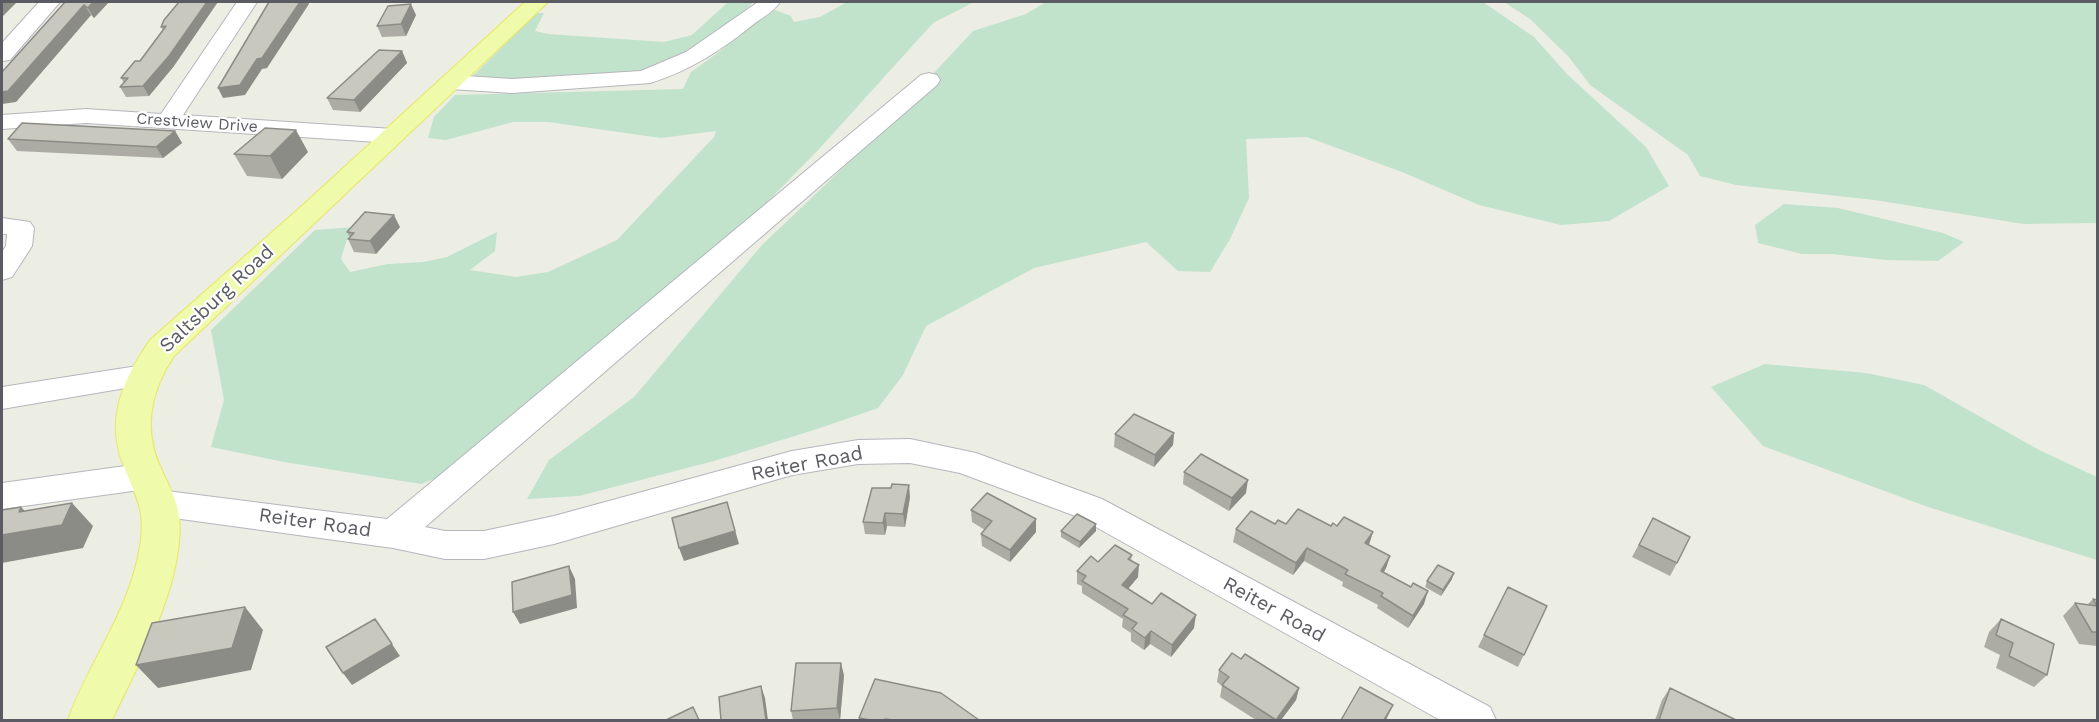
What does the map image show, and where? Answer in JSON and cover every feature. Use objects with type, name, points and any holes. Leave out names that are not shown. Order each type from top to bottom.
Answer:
[{"type":"main road","name":"Saltsburg Road","points":[[90,720],[135,623],[158,555],[160,533],[153,489],[138,458],[132,422],[133,402],[144,376],[162,348],[537,2]]},
{"type":"street","points":[[2,55],[51,2]]},
{"type":"street","points":[[168,120],[247,2]]},
{"type":"street","points":[[451,82],[512,86],[648,77],[667,71],[726,35],[770,2]]},
{"type":"street","points":[[393,534],[928,80]]},
{"type":"street","name":"Crestview Drive","points":[[2,122],[86,116],[393,136]]},
{"type":"street","points":[[2,226],[21,228],[19,246],[2,271]]},
{"type":"street","points":[[2,398],[144,376]]},
{"type":"street","name":"Reiter Road","points":[[2,496],[153,489],[393,534],[445,546],[483,545],[554,530],[792,463],[858,452],[910,451],[964,462],[1090,508],[1476,720]]},
{"type":"green space","points":[[728,2],[753,2],[742,14],[699,44],[666,63],[622,76],[492,80],[472,77],[536,13],[544,13],[535,31],[548,34],[664,42],[692,35]]},
{"type":"green space","points":[[847,2],[974,2],[933,23],[820,148],[606,367],[522,444],[421,484],[284,462],[211,447],[224,400],[211,330],[315,230],[354,227],[347,239],[341,259],[350,272],[388,264],[424,262],[447,257],[497,232],[495,251],[470,270],[516,277],[548,272],[617,240],[714,137],[716,131],[661,138],[548,122],[513,122],[446,140],[428,138],[434,117],[455,95],[683,89],[691,72],[723,49],[756,17],[775,10],[791,16],[794,22],[820,17]]},
{"type":"green space","points":[[1046,2],[1483,2],[1534,37],[1567,74],[1646,147],[1669,186],[1609,221],[1561,225],[1479,205],[1402,172],[1307,137],[1246,139],[1249,198],[1230,239],[1210,272],[1178,271],[1146,242],[1034,268],[926,326],[903,375],[878,408],[714,461],[579,496],[527,499],[549,460],[634,397],[762,245],[865,147],[973,31],[1026,14]]},
{"type":"green space","points":[[1504,2],[2097,2],[2097,223],[2023,224],[1875,200],[1736,185],[1700,176],[1688,155],[1590,85],[1569,57],[1530,19]]},
{"type":"green space","points":[[1784,204],[1838,208],[1943,233],[1964,242],[1938,261],[1802,254],[1758,243],[1755,225]]},
{"type":"green space","points":[[1765,364],[1866,373],[1924,385],[2039,450],[2097,477],[2097,560],[1928,507],[1763,446],[1711,387]]},
{"type":"building","points":[[65,2],[93,2],[88,8],[84,5],[8,91],[2,92],[2,72]]},
{"type":"building","points":[[179,2],[207,2],[169,56],[143,86],[120,87],[128,78],[121,78],[135,61],[140,61],[166,26],[161,27],[164,20]]},
{"type":"building","points":[[269,2],[300,2],[262,58],[257,59],[240,85],[218,88]]},
{"type":"building","points":[[411,4],[401,24],[377,26],[388,6]]},
{"type":"building","points":[[379,50],[402,51],[354,100],[327,98]]},
{"type":"building","points":[[22,123],[175,131],[156,147],[8,139]]},
{"type":"building","points":[[265,128],[296,130],[270,156],[234,154]]},
{"type":"building","points":[[365,212],[394,215],[370,241],[348,239],[354,233],[347,232]]},
{"type":"building","points":[[1134,414],[1174,433],[1155,455],[1115,434]]},
{"type":"building","points":[[1201,454],[1248,480],[1232,498],[1184,472]]},
{"type":"building","points":[[892,484],[909,485],[903,514],[885,513],[883,523],[863,522],[872,488],[891,488]]},
{"type":"building","points":[[987,493],[1036,519],[1010,550],[981,534],[992,521],[971,510]]},
{"type":"building","points":[[727,502],[735,531],[679,548],[672,518]]},
{"type":"building","points":[[72,503],[62,525],[2,535],[2,510],[21,507],[19,512]]},
{"type":"building","points":[[1298,509],[1331,526],[1333,523],[1337,526],[1344,517],[1373,532],[1365,543],[1390,556],[1381,571],[1411,587],[1413,583],[1428,591],[1413,616],[1381,596],[1383,593],[1345,574],[1348,570],[1307,548],[1296,563],[1236,529],[1251,511],[1275,524],[1278,520],[1286,524]]},
{"type":"building","points":[[1077,514],[1096,524],[1080,542],[1061,531]]},
{"type":"building","points":[[1653,518],[1690,537],[1677,563],[1639,545]]},
{"type":"building","points":[[1115,545],[1132,555],[1128,559],[1139,565],[1122,585],[1152,604],[1161,593],[1196,615],[1172,645],[1151,631],[1145,638],[1132,629],[1137,623],[1123,615],[1128,609],[1082,581],[1086,576],[1077,571],[1091,556],[1098,562]]},
{"type":"building","points":[[1438,565],[1454,573],[1443,590],[1427,581]]},
{"type":"building","points":[[569,566],[572,595],[513,612],[512,582]]},
{"type":"building","points":[[1508,587],[1547,606],[1524,655],[1484,635]]},
{"type":"building","points":[[2075,603],[2097,606],[2097,632],[2092,632]]},
{"type":"building","points":[[245,607],[232,648],[136,665],[152,623]]},
{"type":"building","points":[[375,619],[392,644],[343,673],[326,647]]},
{"type":"building","points":[[2001,619],[2054,644],[2047,675],[2009,656],[2013,643],[1996,635]]},
{"type":"building","points":[[1232,653],[1241,659],[1245,654],[1299,688],[1276,720],[1222,685],[1229,677],[1219,670]]},
{"type":"building","points":[[796,663],[841,663],[837,708],[791,711]]},
{"type":"building","points":[[875,679],[941,693],[979,720],[870,720],[859,718]]},
{"type":"building","points":[[761,686],[766,720],[721,720],[719,697]]},
{"type":"building","points":[[1360,687],[1393,705],[1384,720],[1341,720]]},
{"type":"building","points":[[1670,688],[1736,720],[1659,720]]},
{"type":"building","points":[[693,707],[699,720],[666,720]]}]
